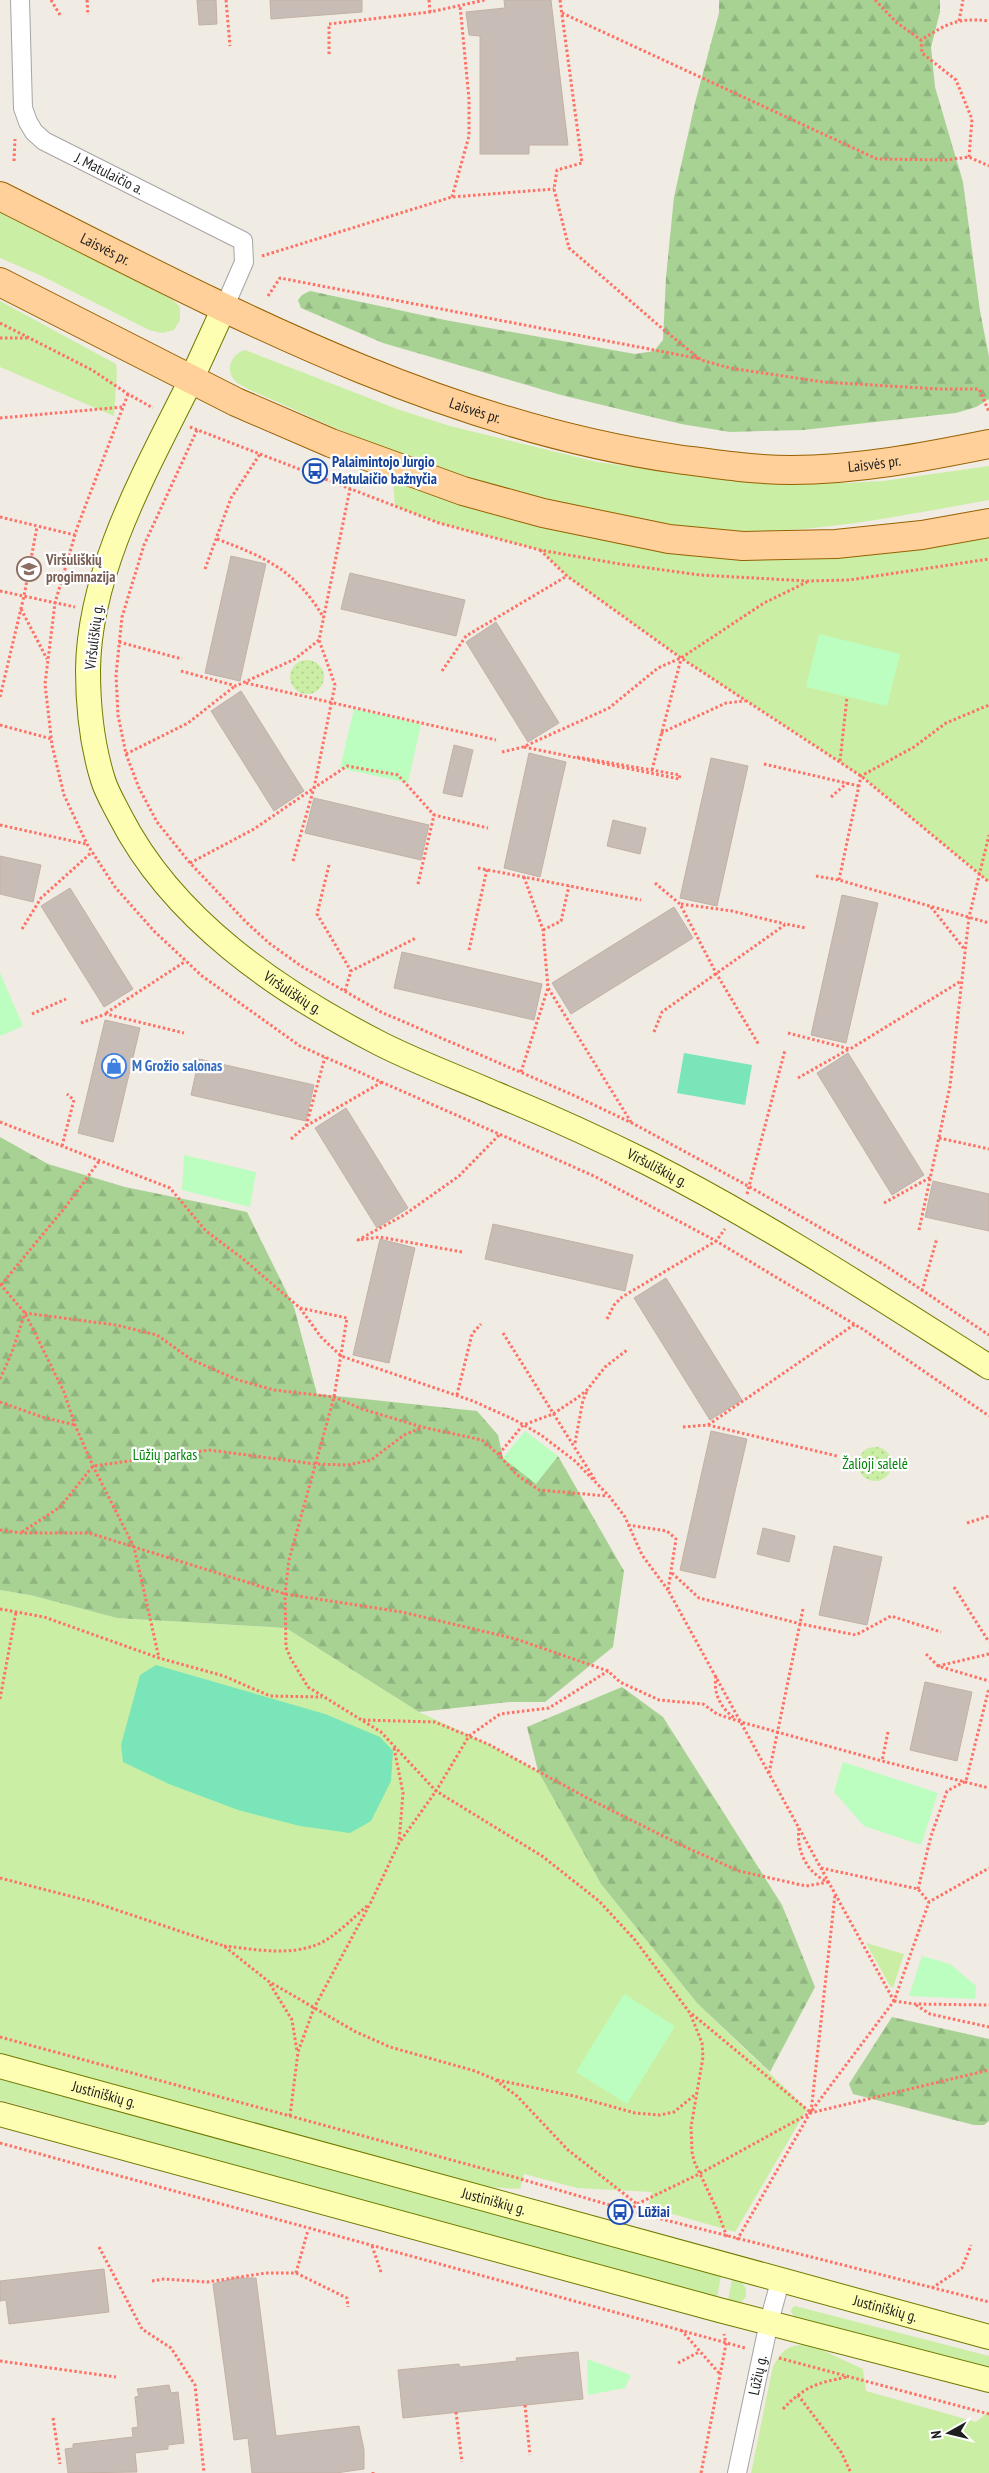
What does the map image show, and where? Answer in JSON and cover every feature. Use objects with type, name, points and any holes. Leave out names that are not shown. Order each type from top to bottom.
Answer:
[{"type":"main road","name":"Laisvės pr.","points":[[0,196],[266,329],[390,381],[482,415],[552,435],[628,452],[735,467],[792,470],[852,466],[989,444]]},
{"type":"main road","points":[[0,282],[236,402],[331,443],[463,491],[543,514],[669,538],[743,546],[820,546],[922,536],[989,523]]},
{"type":"main road","name":"Viršuliškių g.","points":[[224,308],[128,512],[106,571],[90,638],[88,669],[90,710],[104,783],[131,838],[156,874],[194,915],[229,946],[269,979],[322,1013],[383,1045],[554,1118],[739,1210],[989,1367]]},
{"type":"main road","name":"Justiniškių g.","points":[[0,2066],[781,2278],[989,2337]]},
{"type":"main road","points":[[0,2114],[719,2310],[989,2380]]},
{"type":"street","name":"J. Matulaičio a.","points":[[20,0],[23,108],[34,132],[44,141],[244,241],[244,262]]},
{"type":"street","points":[[224,308],[244,262]]},
{"type":"street","name":"Lūžių g.","points":[[737,2473],[769,2322],[781,2278]]},
{"type":"path","points":[[51,0],[60,15]]},
{"type":"path","points":[[87,0],[88,15]]},
{"type":"path","points":[[226,0],[230,46]]},
{"type":"path","points":[[429,0],[430,12]]},
{"type":"path","points":[[329,54],[329,24],[430,12],[485,0]]},
{"type":"path","points":[[560,0],[582,163],[557,170],[554,189],[570,248],[701,360]]},
{"type":"path","points":[[876,0],[896,22],[920,40],[922,53],[956,80],[972,118],[969,157]]},
{"type":"path","points":[[959,21],[963,0]]},
{"type":"path","points":[[452,197],[469,136],[469,99],[460,6]]},
{"type":"path","points":[[562,13],[877,160],[946,160],[969,157],[989,166]]},
{"type":"path","points":[[920,40],[949,22],[971,19],[989,21]]},
{"type":"path","points":[[244,262],[452,197],[554,189]]},
{"type":"path","points":[[268,296],[280,278],[701,360],[730,368],[823,382],[939,389],[979,389],[989,412]]},
{"type":"path","points":[[0,338],[30,338]]},
{"type":"path","points":[[0,590],[55,603],[75,535],[128,394]]},
{"type":"path","points":[[0,418],[123,407]]},
{"type":"path","points":[[197,430],[144,546],[122,617],[116,675],[118,715],[126,754],[139,788],[157,822],[190,864],[268,943],[301,966],[382,1012],[521,1072],[631,1123],[750,1187],[883,1264],[988,1333]]},
{"type":"path","points":[[205,569],[231,498],[260,454]]},
{"type":"path","points":[[293,861],[314,788],[335,685],[319,640],[350,489]]},
{"type":"path","points":[[0,517],[75,535]]},
{"type":"path","points":[[0,697],[24,596],[37,527]]},
{"type":"path","points":[[217,539],[275,563],[309,596],[324,618]]},
{"type":"path","points":[[540,550],[567,576],[681,658],[861,776],[989,882]]},
{"type":"path","points":[[442,671],[466,636],[567,576]]},
{"type":"path","points":[[502,752],[523,747],[609,708],[658,668],[681,658],[764,602],[808,581]]},
{"type":"path","points":[[21,609],[47,659]]},
{"type":"path","points":[[126,754],[188,723],[236,686],[295,659],[319,640]]},
{"type":"path","points":[[119,642],[182,660]]},
{"type":"path","points":[[652,770],[660,733],[681,658]]},
{"type":"path","points":[[181,671],[236,686]]},
{"type":"path","points":[[245,683],[496,740]]},
{"type":"path","points":[[840,762],[847,696]]},
{"type":"path","points":[[660,733],[726,703],[746,701]]},
{"type":"path","points":[[861,776],[914,747],[946,723],[989,705]]},
{"type":"path","points":[[0,725],[52,739]]},
{"type":"path","points":[[523,747],[679,779],[680,775],[586,757],[572,757]]},
{"type":"path","points":[[764,764],[859,786]]},
{"type":"path","points":[[190,864],[254,829],[347,766],[398,775],[434,815],[488,828]]},
{"type":"path","points":[[839,880],[861,776]]},
{"type":"path","points":[[831,796],[847,783]]},
{"type":"path","points":[[418,884],[434,815]]},
{"type":"path","points":[[0,825],[87,844]]},
{"type":"path","points":[[919,1230],[950,1086],[970,917],[989,835]]},
{"type":"path","points":[[22,929],[41,898],[92,852]]},
{"type":"path","points":[[328,865],[317,914],[351,971]]},
{"type":"path","points":[[478,868],[641,900]]},
{"type":"path","points":[[469,950],[487,869]]},
{"type":"path","points":[[816,876],[839,880],[989,923]]},
{"type":"path","points":[[521,1072],[548,988],[543,930],[524,877]]},
{"type":"path","points":[[655,884],[680,904],[716,973],[759,1045]]},
{"type":"path","points":[[543,930],[561,921],[569,886]]},
{"type":"path","points":[[680,904],[732,911],[806,928]]},
{"type":"path","points":[[931,907],[965,951]]},
{"type":"path","points":[[654,1032],[662,1012],[786,924]]},
{"type":"path","points":[[345,991],[351,971],[416,938]]},
{"type":"path","points":[[81,1022],[106,1014],[186,961]]},
{"type":"path","points":[[798,1078],[850,1049],[961,981]]},
{"type":"path","points":[[548,988],[631,1123]]},
{"type":"path","points":[[32,1014],[66,999]]},
{"type":"path","points":[[106,1014],[184,1033]]},
{"type":"path","points":[[788,1033],[850,1049]]},
{"type":"path","points":[[750,1187],[786,1050]]},
{"type":"path","points":[[306,1126],[325,1057]]},
{"type":"path","points":[[291,1139],[306,1126],[382,1081]]},
{"type":"path","points":[[62,1146],[74,1100],[67,1094]]},
{"type":"path","points":[[0,1122],[170,1188],[206,1231],[242,1258],[300,1308],[321,1337],[341,1356],[457,1395],[524,1425],[575,1461],[608,1496],[628,1525],[642,1555],[668,1590],[894,2001]]},
{"type":"path","points":[[462,1252],[380,1237],[358,1240],[404,1215],[460,1176],[500,1134]]},
{"type":"path","points":[[939,1138],[989,1149]]},
{"type":"path","points":[[100,1160],[67,1205],[1,1284],[25,1313],[64,1392],[75,1425],[93,1466],[134,1547],[159,1658]]},
{"type":"path","points":[[884,1203],[931,1177]]},
{"type":"path","points":[[922,1291],[937,1238]]},
{"type":"path","points":[[606,1319],[614,1305],[622,1297],[716,1241]]},
{"type":"path","points":[[300,1308],[348,1318],[334,1397],[289,1560],[285,1594],[286,1647],[308,1687],[381,1732],[436,1791],[542,1856],[599,1901],[635,1940],[690,2012],[810,2113]]},
{"type":"path","points":[[0,1379],[12,1352],[25,1313]]},
{"type":"path","points":[[25,1313],[116,1325],[157,1335],[192,1360],[238,1380],[274,1390],[334,1397],[362,1409],[422,1427],[482,1440],[499,1454],[517,1475],[539,1490],[608,1496]]},
{"type":"path","points":[[457,1395],[472,1334],[481,1324]]},
{"type":"path","points":[[708,1425],[855,1324]]},
{"type":"path","points":[[503,1332],[598,1485]]},
{"type":"path","points":[[575,1446],[583,1400],[588,1390],[605,1367],[628,1350]]},
{"type":"path","points":[[499,1454],[524,1425],[553,1414],[588,1390]]},
{"type":"path","points":[[0,1402],[42,1417],[75,1425]]},
{"type":"path","points":[[683,1427],[708,1425],[837,1456]]},
{"type":"path","points":[[22,1533],[60,1508],[93,1466],[209,1450],[315,1464],[348,1465],[371,1460],[404,1435],[422,1427]]},
{"type":"path","points":[[967,1522],[989,1516]]},
{"type":"path","points":[[628,1525],[667,1531],[676,1539],[668,1590]]},
{"type":"path","points":[[0,1530],[22,1533],[89,1534],[285,1594],[402,1612],[516,1639],[608,1671],[620,1682],[659,1700],[703,1704],[717,1714],[741,1722],[989,1788]]},
{"type":"path","points":[[671,1573],[700,1598],[801,1624],[856,1635],[891,1616],[941,1632]]},
{"type":"path","points":[[954,1587],[989,1642]]},
{"type":"path","points":[[0,1609],[44,1617],[159,1658],[224,1676],[270,1696],[322,1697]]},
{"type":"path","points":[[769,1773],[804,1609]]},
{"type":"path","points":[[0,1699],[16,1612]]},
{"type":"path","points":[[926,1654],[938,1666],[989,1681]]},
{"type":"path","points":[[938,1666],[989,1654]]},
{"type":"path","points":[[290,2116],[298,2052],[314,2008],[371,1902],[399,1843],[436,1791],[469,1736],[500,1714],[548,1708],[608,1671]]},
{"type":"path","points":[[716,1676],[715,1691],[722,1707],[728,1714],[741,1722]]},
{"type":"path","points":[[966,1782],[989,1688]]},
{"type":"path","points":[[362,1720],[435,1722],[488,1744],[589,1799],[682,1846],[739,1871],[806,1886],[829,1882]]},
{"type":"path","points":[[882,1761],[888,1732]]},
{"type":"path","points":[[392,1743],[398,1762],[403,1793],[399,1843]]},
{"type":"path","points":[[918,1890],[931,1836],[947,1791],[966,1782]]},
{"type":"path","points":[[799,1828],[798,1837],[804,1859],[818,1878],[829,1882]]},
{"type":"path","points":[[821,1868],[918,1890],[928,1902]]},
{"type":"path","points":[[730,2265],[737,2239],[810,2113],[894,2001],[928,1902],[989,1868]]},
{"type":"path","points":[[0,1878],[93,1902],[224,1946],[283,1952],[317,1945],[344,1926],[371,1902]]},
{"type":"path","points":[[810,2113],[835,1893]]},
{"type":"path","points":[[224,1946],[268,1981],[356,2032],[390,2047],[475,2071],[494,2079],[643,2114],[660,2115],[674,2112],[697,2092]]},
{"type":"path","points":[[268,1981],[292,2020],[298,2052]]},
{"type":"path","points":[[894,2001],[915,2004],[989,2004]]},
{"type":"path","points":[[915,2004],[930,2014],[989,2027]]},
{"type":"path","points":[[690,2012],[702,2043],[703,2058],[691,2127],[694,2161],[717,2210],[727,2237]]},
{"type":"path","points":[[0,2037],[727,2237],[989,2302]]},
{"type":"path","points":[[630,2211],[637,2204],[699,2174],[810,2113],[989,2070]]},
{"type":"path","points":[[494,2079],[517,2096],[568,2150],[637,2204]]},
{"type":"path","points":[[0,2144],[141,2181],[308,2230],[681,2329],[726,2344],[989,2414]]},
{"type":"path","points":[[296,2273],[308,2230]]},
{"type":"path","points":[[932,2288],[962,2268],[971,2245]]},
{"type":"path","points":[[372,2246],[381,2272]]},
{"type":"path","points":[[99,2247],[142,2328],[170,2348],[195,2385],[204,2473]]},
{"type":"path","points":[[152,2280],[207,2282],[266,2273],[296,2273],[347,2298],[348,2308]]},
{"type":"path","points":[[701,2473],[726,2344],[719,2310]]},
{"type":"path","points":[[681,2329],[720,2374]]},
{"type":"path","points":[[678,2363],[700,2352]]},
{"type":"path","points":[[0,2361],[116,2377]]},
{"type":"path","points":[[783,2409],[798,2394],[822,2382],[849,2376]]},
{"type":"path","points":[[798,2394],[842,2452],[851,2473]]},
{"type":"path","points":[[525,2405],[530,2455]]},
{"type":"path","points":[[456,2412],[462,2462]]},
{"type":"path","points":[[53,2418],[60,2464]]},
{"type":"green space","points":[[719,0],[940,0],[940,12],[931,47],[935,87],[963,182],[980,311],[989,357],[989,399],[976,407],[956,413],[803,430],[730,432],[681,424],[561,395],[383,343],[301,308],[298,300],[302,295],[310,291],[445,320],[635,354],[654,351],[663,340],[666,277],[674,197],[695,103],[719,13]]},
{"type":"green space","points":[[0,212],[172,299],[180,307],[180,320],[174,330],[162,333],[149,330],[44,277],[0,258]]},
{"type":"green space","points":[[0,301],[116,364],[114,416],[0,367]]},
{"type":"green space","points":[[245,350],[397,409],[450,426],[597,462],[710,478],[846,483],[883,481],[989,466],[989,500],[860,522],[795,530],[763,531],[691,528],[598,511],[508,489],[391,451],[250,390],[236,382],[230,373],[233,359]]},
{"type":"green space","points":[[393,482],[534,523],[581,534],[676,552],[725,558],[801,560],[855,556],[989,536],[989,882],[861,776],[681,658],[567,576],[540,550],[439,523],[395,506]]},
{"type":"green space","points":[[819,634],[900,654],[887,706],[806,687]]},
{"type":"green space","points":[[307,660],[314,661],[319,665],[323,670],[323,684],[319,689],[314,693],[307,694],[300,693],[295,689],[291,684],[290,677],[291,670],[295,665],[300,661]]},
{"type":"green space","points":[[354,709],[421,724],[408,783],[340,768]]},
{"type":"green space","points":[[0,973],[23,1026],[0,1036]]},
{"type":"green space","points":[[684,1053],[752,1065],[745,1105],[677,1093]]},
{"type":"green space","name":"Lūžių parkas","points":[[0,1137],[48,1164],[125,1187],[247,1212],[294,1307],[317,1394],[477,1411],[498,1435],[503,1458],[536,1483],[558,1456],[624,1571],[613,1647],[545,1702],[509,1702],[419,1712],[286,1628],[117,1618],[30,1595],[0,1590]]},
{"type":"green space","points":[[184,1155],[256,1172],[250,1207],[182,1190]]},
{"type":"green space","points":[[525,1431],[558,1456],[536,1484],[503,1458]]},
{"type":"green space","name":"Žalioji salelė","points":[[875,1447],[882,1448],[887,1452],[891,1457],[891,1471],[887,1476],[882,1480],[875,1481],[868,1480],[863,1476],[859,1471],[858,1464],[859,1457],[863,1452],[868,1448]]},
{"type":"green space","points":[[0,1590],[30,1595],[117,1618],[286,1628],[419,1712],[488,1744],[538,1771],[601,1884],[697,2003],[807,2109],[735,2232],[648,2207],[652,2192],[577,2188],[524,2174],[520,2189],[486,2187],[0,2055]]},
{"type":"green space","points":[[156,1665],[325,1714],[380,1737],[393,1751],[391,1781],[371,1821],[350,1833],[300,1826],[238,1810],[169,1784],[123,1762],[121,1745],[140,1675]]},
{"type":"green space","points":[[622,1687],[663,1717],[782,1905],[815,1987],[770,2072],[697,2003],[601,1884],[538,1771],[527,1727]]},
{"type":"green space","points":[[843,1762],[938,1793],[921,1845],[864,1826],[834,1792]]},
{"type":"green space","points":[[866,1943],[904,1954],[893,1988],[890,1986]]},
{"type":"green space","points":[[922,1956],[950,1964],[976,1986],[975,1999],[909,1996]]},
{"type":"green space","points":[[624,1994],[675,2026],[627,2104],[576,2072]]},
{"type":"green space","points":[[892,2017],[989,2039],[989,2121],[984,2125],[974,2125],[853,2094],[849,2084]]},
{"type":"green space","points":[[0,2079],[721,2276],[717,2298],[0,2100]]},
{"type":"green space","points":[[732,2279],[742,2282],[746,2289],[746,2297],[741,2302],[728,2301]]},
{"type":"green space","points":[[795,2306],[989,2356],[989,2367],[876,2341],[794,2316],[791,2312]]},
{"type":"green space","points":[[809,2344],[863,2369],[866,2391],[976,2422],[989,2411],[989,2473],[751,2473],[773,2366],[787,2349]]},
{"type":"green space","points":[[587,2359],[631,2375],[625,2388],[588,2395]]},
{"type":"building","points":[[197,0],[216,0],[217,24],[199,25]]},
{"type":"building","points":[[270,0],[362,0],[362,12],[271,19]]},
{"type":"building","points":[[504,0],[551,0],[568,145],[529,145],[529,154],[480,154],[480,36],[469,35],[466,12],[505,8]]},
{"type":"building","points":[[231,556],[266,564],[240,681],[205,673]]},
{"type":"building","points":[[350,573],[465,600],[456,636],[341,609]]},
{"type":"building","points":[[496,622],[559,723],[528,742],[466,642]]},
{"type":"building","points":[[241,691],[304,791],[274,811],[211,711]]},
{"type":"building","points":[[454,745],[473,750],[462,797],[443,793]]},
{"type":"building","points":[[529,753],[566,762],[540,877],[504,868]]},
{"type":"building","points":[[711,758],[748,766],[717,906],[680,898]]},
{"type":"building","points":[[314,798],[429,825],[421,860],[305,833]]},
{"type":"building","points":[[613,820],[646,828],[640,854],[607,846]]},
{"type":"building","points":[[0,856],[41,865],[33,902],[0,894]]},
{"type":"building","points":[[70,888],[133,989],[104,1007],[41,906]]},
{"type":"building","points":[[842,895],[878,903],[846,1043],[811,1035]]},
{"type":"building","points":[[674,907],[693,938],[571,1014],[552,983]]},
{"type":"building","points":[[402,952],[542,984],[534,1020],[394,988]]},
{"type":"building","points":[[105,1020],[140,1028],[113,1142],[78,1133]]},
{"type":"building","points":[[848,1053],[924,1175],[892,1195],[817,1073]]},
{"type":"building","points":[[199,1059],[314,1085],[306,1121],[191,1095]]},
{"type":"building","points":[[346,1108],[408,1208],[377,1228],[315,1128]]},
{"type":"building","points":[[933,1181],[989,1194],[989,1231],[925,1217]]},
{"type":"building","points":[[493,1224],[633,1255],[625,1291],[485,1259]]},
{"type":"building","points":[[380,1239],[415,1248],[389,1363],[353,1355]]},
{"type":"building","points":[[666,1278],[742,1400],[710,1420],[634,1298]]},
{"type":"building","points":[[711,1431],[747,1439],[715,1578],[680,1570]]},
{"type":"building","points":[[763,1528],[795,1536],[789,1562],[757,1554]]},
{"type":"building","points":[[834,1546],[882,1557],[867,1625],[819,1615]]},
{"type":"building","points":[[925,1682],[972,1692],[957,1761],[910,1750]]},
{"type":"building","points":[[104,2269],[109,2312],[9,2324],[6,2300],[0,2301],[0,2281]]},
{"type":"building","points":[[235,2278],[256,2278],[276,2436],[359,2426],[364,2450],[364,2469],[336,2473],[252,2473],[248,2438],[234,2440],[213,2284]]},
{"type":"building","points":[[578,2352],[583,2399],[403,2418],[398,2370],[459,2364],[460,2367],[517,2361],[516,2358]]},
{"type":"building","points":[[169,2385],[171,2393],[178,2392],[184,2443],[168,2445],[168,2449],[135,2453],[137,2472],[68,2473],[65,2449],[73,2448],[73,2444],[133,2437],[132,2428],[138,2427],[135,2397],[139,2396],[137,2389]]},
{"type":"place","name":"Palaimintojo Jurgio Matulaičio bažnyčia","points":[[315,471]]},
{"type":"place","name":"Viršuliškių progimnazija","points":[[29,569]]},
{"type":"place","name":"M Grožio salonas","points":[[114,1066]]},
{"type":"place","name":"Lūžiai","points":[[620,2212]]}]
